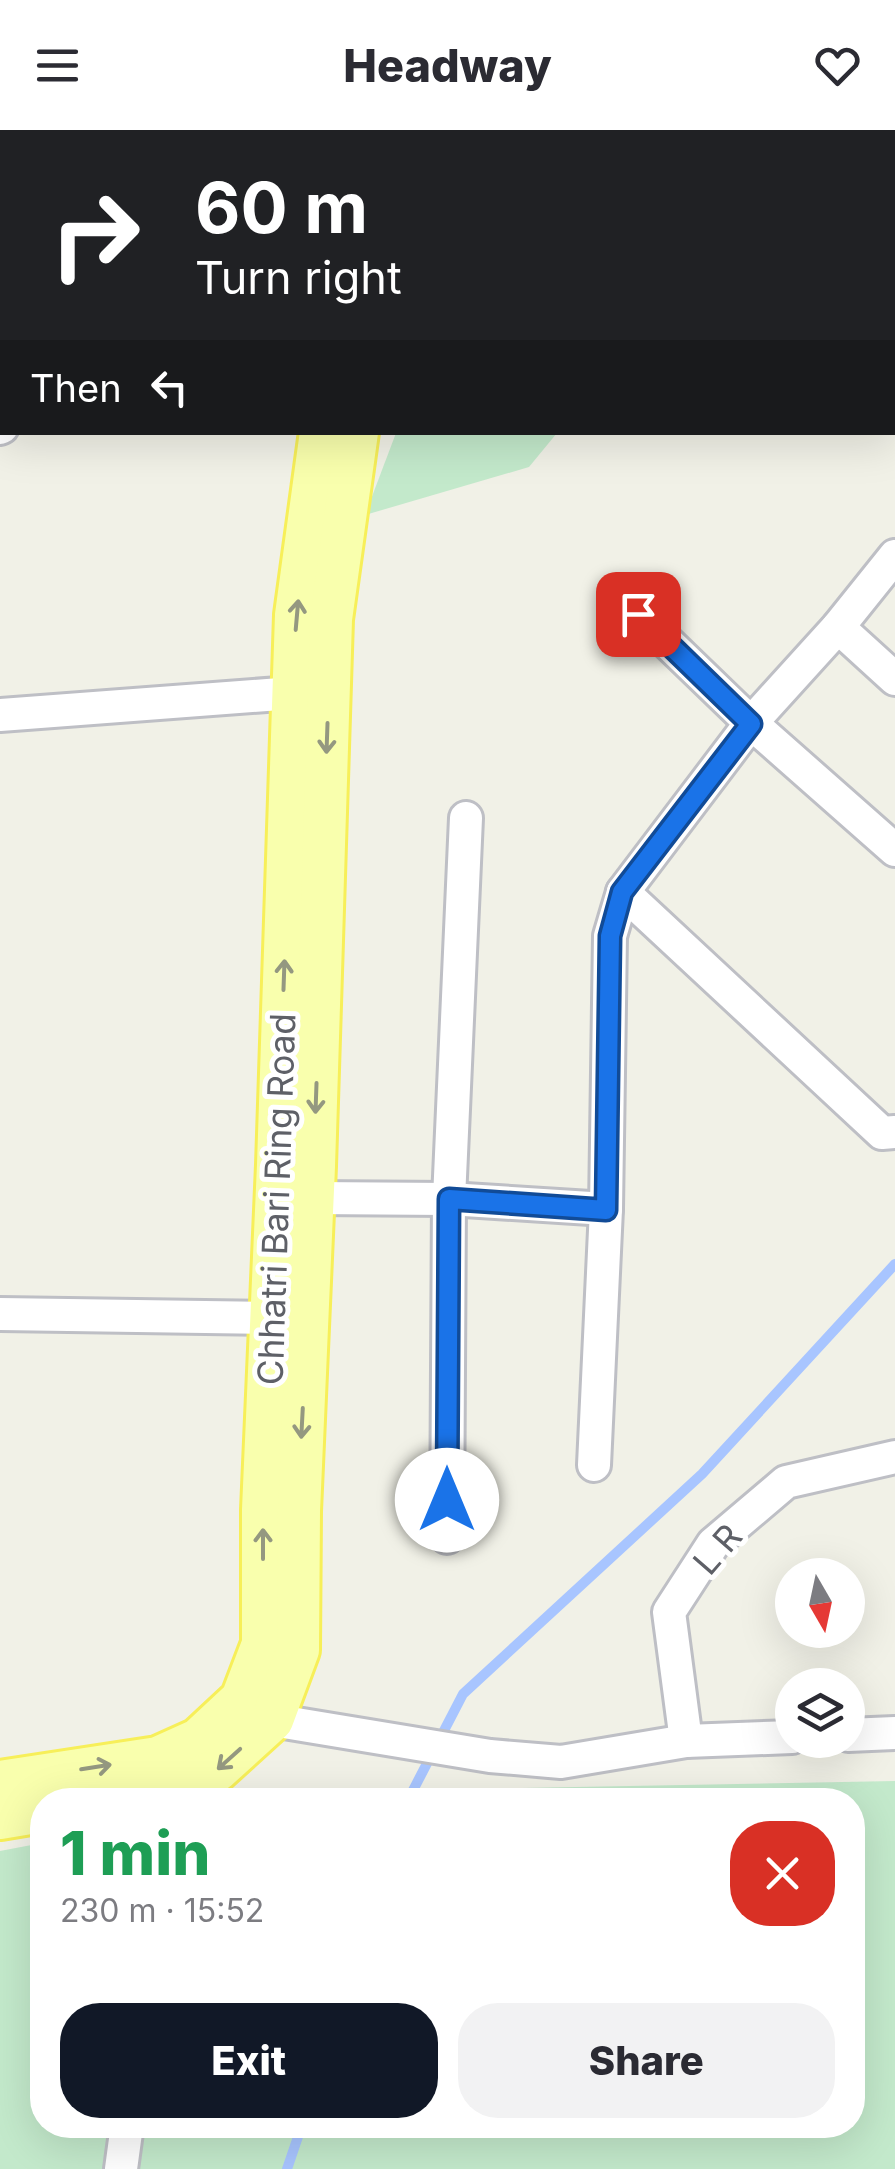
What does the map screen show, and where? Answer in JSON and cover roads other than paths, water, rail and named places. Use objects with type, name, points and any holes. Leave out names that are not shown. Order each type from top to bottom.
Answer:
[{"type":"main road","name":"Chhatri Bari Ring Road","points":[[0,1782],[158,1758],[198,1740],[242,1700],[262,1644],[263,1510],[296,615],[321,435]]},
{"type":"main road","name":"Chhatri Bari Ring Road","points":[[177,1788],[217,1770],[272,1720],[298,1650],[298,1510],[331,618],[357,435]]},
{"type":"main road","points":[[0,1818],[30,1813]]},
{"type":"street","points":[[594,1466],[606,1210],[610,936],[622,892],[751,724],[895,556]]},
{"type":"street","points":[[638,614],[751,724],[895,850]]},
{"type":"street","points":[[838,627],[895,679]]},
{"type":"street","points":[[0,714],[293,693]]},
{"type":"street","points":[[447,1538],[449,1199],[466,818]]},
{"type":"street","points":[[622,892],[882,1133],[895,1132]]},
{"type":"street","points":[[312,1198],[449,1199],[606,1210]]},
{"type":"street","points":[[0,1314],[272,1318]]},
{"type":"street","name":"L R","points":[[686,1740],[669,1612],[713,1544],[786,1482],[895,1457]]},
{"type":"street","points":[[272,1720],[490,1756],[561,1762],[686,1740],[775,1737]]},
{"type":"street","points":[[865,1734],[895,1733]]},
{"type":"street","points":[[121,2169],[126,2138]]},
{"type":"waterway","points":[[414,1788],[463,1694],[702,1474],[895,1264]]},
{"type":"waterway","points":[[287,2169],[298,2138]]}]
